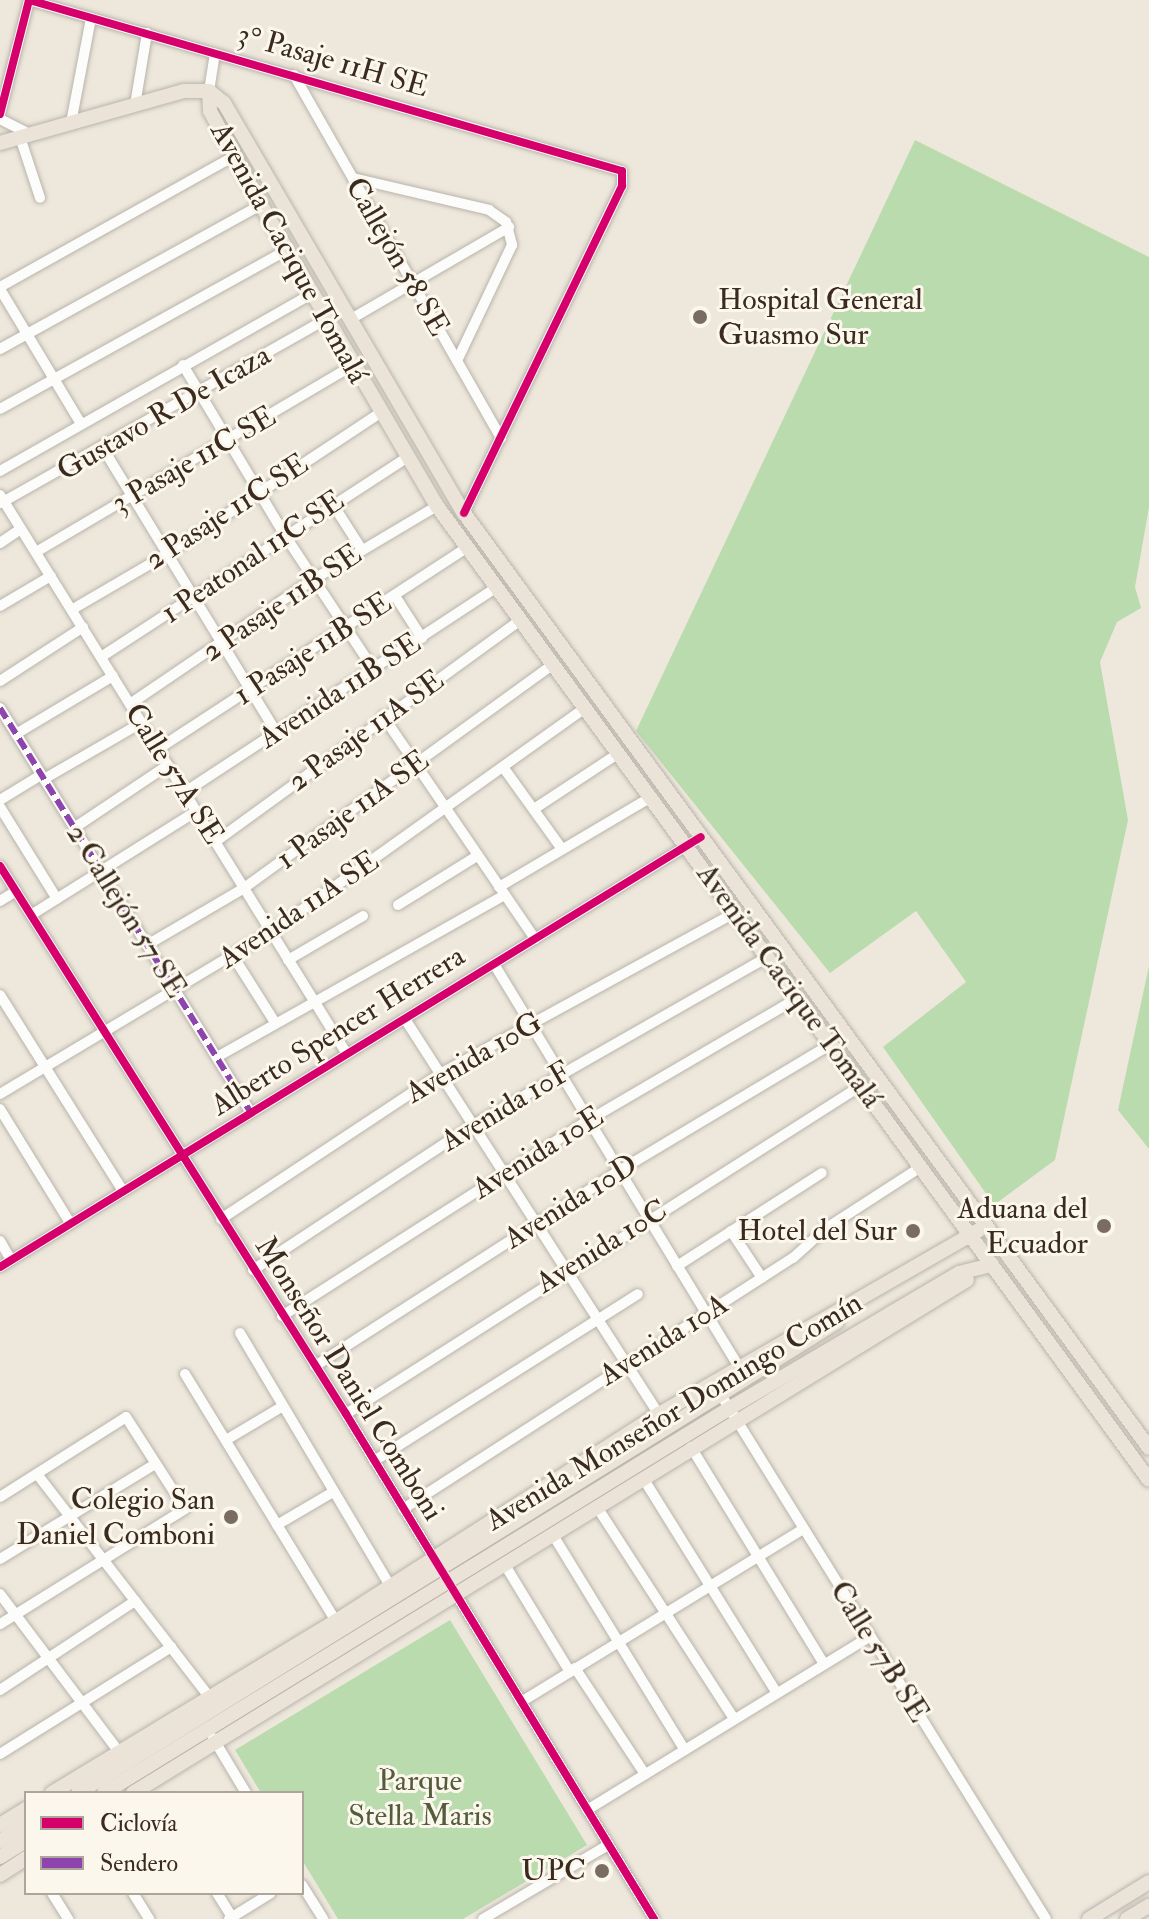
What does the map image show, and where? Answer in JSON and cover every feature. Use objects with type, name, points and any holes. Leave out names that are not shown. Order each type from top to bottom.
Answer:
[{"type":"main road","points":[[0,143],[184,91],[209,91]]},
{"type":"main road","name":"Avenida Cacique Tomalá","points":[[209,91],[210,111],[234,156],[352,366],[437,506],[518,622],[736,912],[1149,1480]]},
{"type":"main road","name":"Avenida Cacique Tomalá","points":[[209,91],[224,103],[464,513],[1149,1448]]},
{"type":"main road","name":"Avenida Monseñor Domingo Comín","points":[[151,1788],[212,1736],[659,1414],[717,1388],[739,1367],[986,1226]]},
{"type":"main road","name":"Avenida Monseñor Domingo Comín","points":[[81,1791],[440,1570],[717,1388],[944,1258],[971,1235]]},
{"type":"main road","name":"Avenida Monseñor Domingo Comín","points":[[55,1791],[390,1586],[440,1570],[733,1414],[959,1273],[992,1265],[1008,1255]]},
{"type":"main road","name":"Avenida Monseñor Domingo Comín","points":[[108,1791],[212,1736],[456,1596],[691,1447],[733,1414]]},
{"type":"main road","points":[[0,1825],[24,1810]]},
{"type":"main road","points":[[0,1841],[24,1826]]},
{"type":"main road","points":[[0,1857],[24,1842]]},
{"type":"main road","points":[[0,1875],[24,1859]]},
{"type":"main road","points":[[1089,1919],[1149,1882]]},
{"type":"street","name":"3° Pasaje 11H SE","points":[[29,0],[622,171],[622,186],[501,438]]},
{"type":"street","points":[[29,0],[0,116],[25,135],[40,198]]},
{"type":"street","points":[[71,123],[91,18]]},
{"type":"street","points":[[135,105],[147,33]]},
{"type":"street","points":[[209,91],[215,53]]},
{"type":"street","name":"Callejón 58 SE","points":[[294,75],[501,438]]},
{"type":"street","points":[[80,422],[0,288],[234,156]]},
{"type":"street","points":[[353,178],[489,210],[509,227],[512,245],[457,361]]},
{"type":"street","points":[[0,349],[261,205]]},
{"type":"street","points":[[351,319],[509,227]]},
{"type":"street","points":[[0,409],[287,250]]},
{"type":"street","points":[[0,471],[80,422],[312,294]]},
{"type":"street","name":"Gustavo R De Icaza","points":[[1,500],[104,450],[326,319]]},
{"type":"street","points":[[183,365],[284,534],[374,670]]},
{"type":"street","name":"3 Pasaje 11C SE","points":[[36,552],[352,366]]},
{"type":"street","name":"2 Pasaje 11C SE","points":[[73,609],[167,554],[258,490],[380,413]]},
{"type":"street","points":[[464,513],[501,438]]},
{"type":"street","points":[[104,450],[277,733]]},
{"type":"street","name":"1 Peatonal 11C SE","points":[[101,657],[284,534],[406,458]]},
{"type":"street","name":"Calle 57A SE","points":[[1,500],[73,609],[347,1054]]},
{"type":"street","points":[[332,503],[362,550]]},
{"type":"street","name":"2 Pasaje 11B SE","points":[[130,704],[314,579],[437,506]]},
{"type":"street","points":[[0,543],[21,529]]},
{"type":"street","name":"1 Pasaje 11B SE","points":[[158,749],[466,548]]},
{"type":"street","points":[[0,606],[51,576]]},
{"type":"street","name":"Avenida 11B SE","points":[[185,792],[494,589]]},
{"type":"street","points":[[395,596],[422,638]]},
{"type":"street","name":"2 Pasaje 11A SE","points":[[215,842],[383,716],[518,622]]},
{"type":"street","points":[[0,681],[83,627]]},
{"type":"street","name":"1 Pasaje 11A SE","points":[[147,945],[244,888],[552,665]]},
{"type":"street","points":[[16,734],[113,676]]},
{"type":"street","name":"2 Callejón 57 SE","points":[[0,708],[251,1113]]},
{"type":"street","name":"Avenida 11A SE","points":[[0,1094],[105,1035],[271,932],[446,811],[585,708]]},
{"type":"street","points":[[383,716],[418,763],[446,811],[535,939]]},
{"type":"street","points":[[0,800],[141,723]]},
{"type":"street","points":[[534,809],[619,753]]},
{"type":"street","points":[[74,828],[168,765]]},
{"type":"street","points":[[503,767],[562,849]]},
{"type":"street","points":[[217,1057],[502,891],[562,849],[651,797]]},
{"type":"street","points":[[0,807],[57,899]]},
{"type":"street","points":[[31,915],[103,874],[197,811]]},
{"type":"street","name":"Alberto Spencer Herrera","points":[[0,1267],[701,837]]},
{"type":"street","points":[[398,905],[477,856]]},
{"type":"street","name":"Monseñor Daniel Comboni","points":[[0,866],[179,1157],[346,1414],[654,1919]]},
{"type":"street","points":[[0,901],[16,891]]},
{"type":"street","name":"Avenida 10G","points":[[221,1219],[440,1074],[736,912]]},
{"type":"street","points":[[288,960],[363,916]]},
{"type":"street","points":[[233,956],[276,1024]]},
{"type":"street","name":"Avenida 10F","points":[[253,1270],[473,1125],[768,957]]},
{"type":"street","points":[[494,964],[739,1367]]},
{"type":"street","points":[[0,996],[123,1191]]},
{"type":"street","name":"Avenida 10E","points":[[282,1316],[589,1120],[798,998]]},
{"type":"street","points":[[405,1019],[659,1414]]},
{"type":"street","name":"Avenida 10D","points":[[315,1366],[619,1171],[831,1044]]},
{"type":"street","name":"Avenida 10C","points":[[346,1414],[566,1270],[862,1085]]},
{"type":"street","points":[[0,1109],[70,1223]]},
{"type":"street","name":"Avenida 10A","points":[[403,1509],[762,1278],[825,1229],[921,1167]]},
{"type":"street","points":[[677,1266],[822,1173]]},
{"type":"street","points":[[731,1231],[762,1278]]},
{"type":"street","points":[[0,1241],[11,1260]]},
{"type":"street","points":[[374,1461],[638,1294]]},
{"type":"street","points":[[240,1333],[390,1586]]},
{"type":"street","points":[[185,1374],[336,1621]]},
{"type":"street","name":"Calle 57B SE","points":[[717,1388],[1046,1919]]},
{"type":"street","points":[[226,1440],[283,1406]]},
{"type":"street","points":[[0,1497],[126,1417],[185,1509],[0,1624]]},
{"type":"street","points":[[691,1447],[824,1664]]},
{"type":"street","points":[[0,1559],[155,1464]]},
{"type":"street","points":[[37,1474],[210,1698]]},
{"type":"street","points":[[643,1478],[706,1586],[777,1693]]},
{"type":"street","points":[[277,1525],[333,1492]]},
{"type":"street","points":[[597,1507],[663,1614],[734,1719]]},
{"type":"street","points":[[521,1702],[803,1529]]},
{"type":"street","points":[[553,1535],[685,1750]]},
{"type":"street","points":[[505,1565],[572,1670],[645,1774]]},
{"type":"street","points":[[0,1594],[119,1752]]},
{"type":"street","points":[[0,1690],[135,1601]]},
{"type":"street","points":[[587,1810],[869,1637]]},
{"type":"street","points":[[0,1754],[171,1647]]},
{"type":"street","points":[[212,1736],[245,1791]]},
{"type":"street","points":[[483,1919],[608,1845]]},
{"type":"street","points":[[304,1888],[323,1919]]},
{"type":"street","points":[[53,1895],[68,1919]]},
{"type":"street","points":[[134,1895],[149,1919]]},
{"type":"street","points":[[218,1895],[231,1918],[268,1895]]},
{"type":"green space","points":[[915,140],[1149,257],[1149,507],[1135,587],[1141,608],[1117,622],[1100,662],[1128,820],[1055,1160],[994,1205],[883,1047],[966,982],[916,911],[830,973],[636,731]]},
{"type":"green space","points":[[1149,966],[1149,1149],[1118,1110]]},
{"type":"green space","name":"Parque Stella Maris","points":[[450,1620],[587,1845],[463,1919],[338,1919],[304,1863],[304,1791],[260,1791],[235,1750]]},
{"type":"marked path","points":[[0,708],[251,1113]]},
{"type":"cycle path","points":[[0,114],[29,0],[622,171],[622,186],[464,513]]},
{"type":"cycle path","points":[[0,1267],[701,837]]},
{"type":"cycle path","points":[[0,866],[346,1414],[654,1919]]},
{"type":"place","name":"Hospital General Guasmo Sur","points":[[700,317]]},
{"type":"place","name":"Aduana del Ecuador","points":[[1104,1226]]},
{"type":"place","name":"Hotel del Sur","points":[[913,1231]]},
{"type":"place","name":"Colegio San Daniel Comboni","points":[[231,1517]]},
{"type":"place","name":"UPC","points":[[602,1871]]}]
